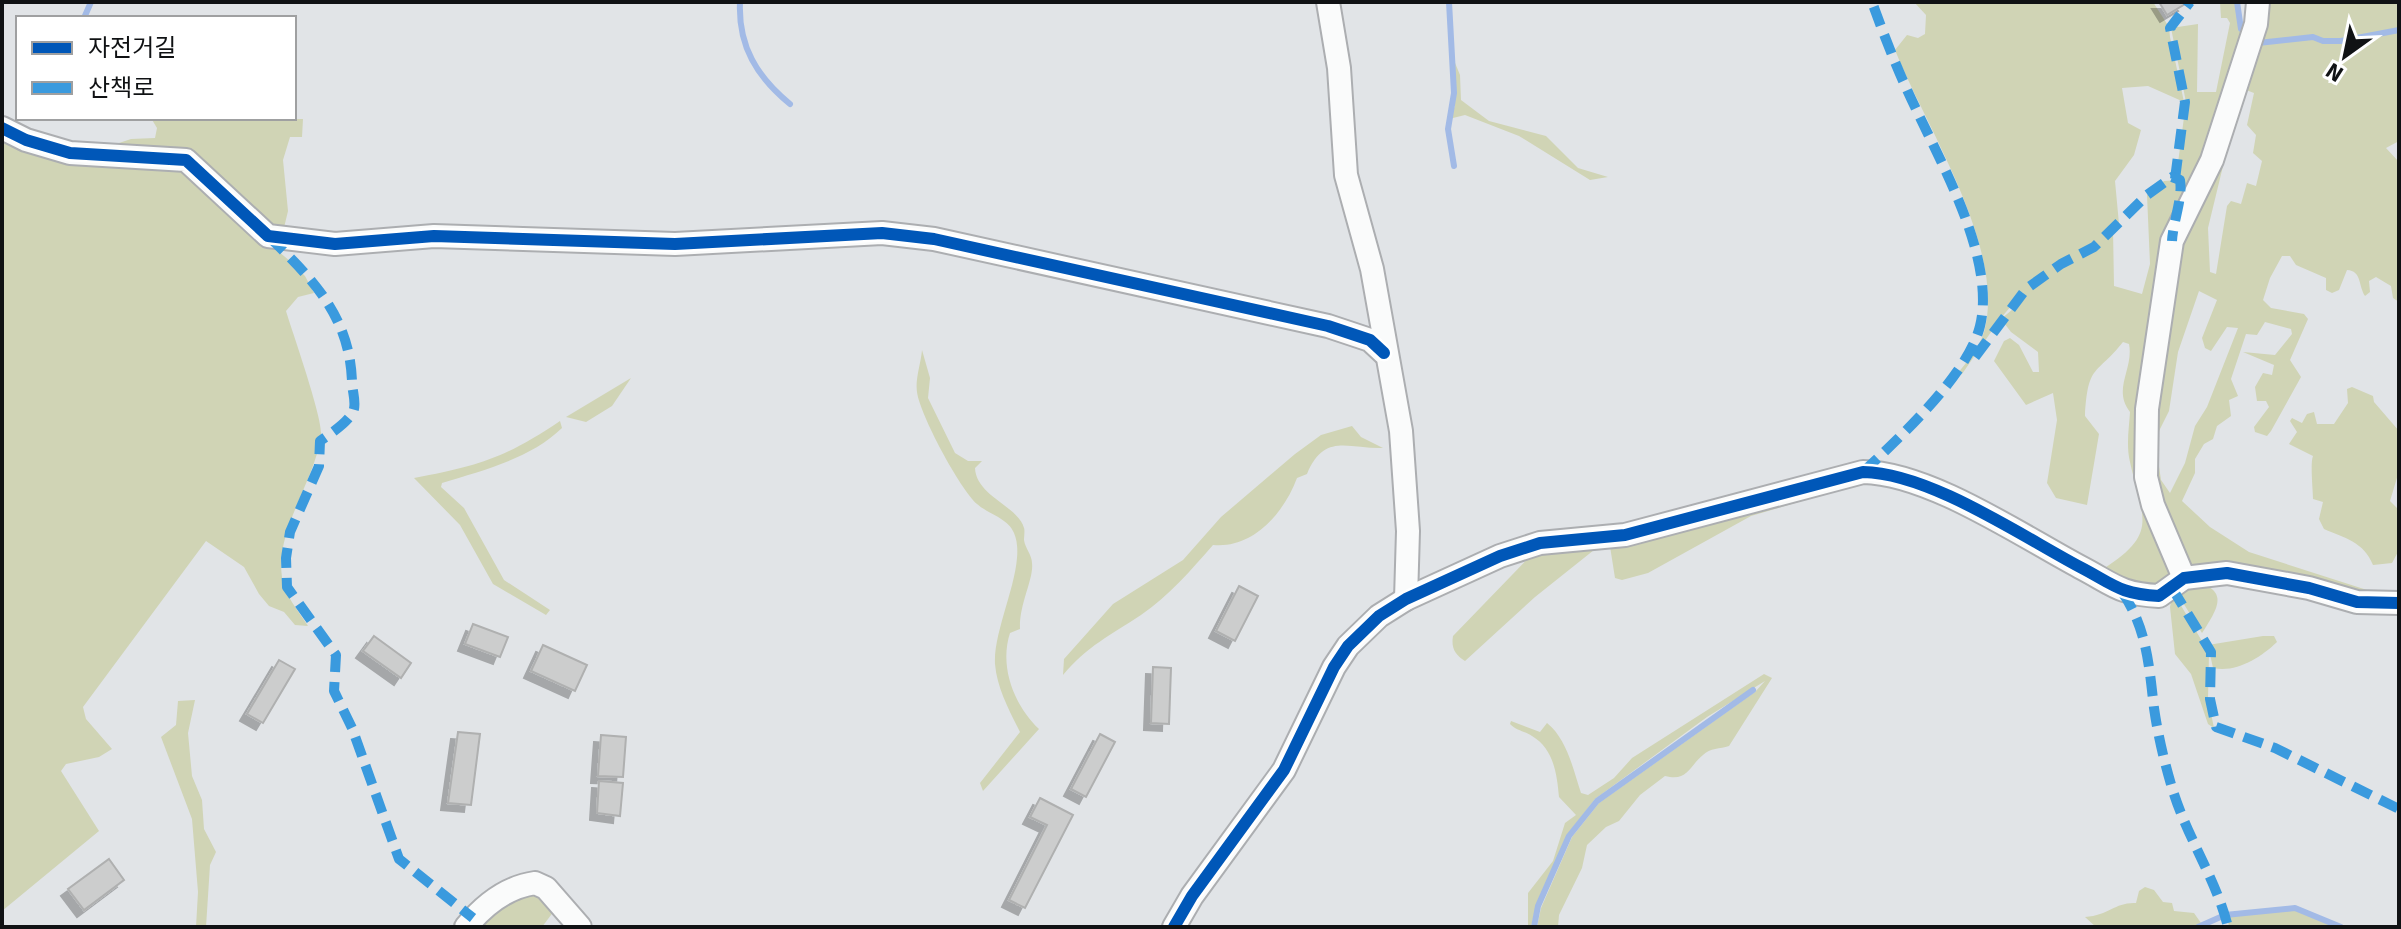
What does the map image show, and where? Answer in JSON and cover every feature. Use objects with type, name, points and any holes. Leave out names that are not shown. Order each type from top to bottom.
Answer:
[{"type":"street","points":[[1328,2],[1339,68],[1346,175],[1378,293],[1384,353],[1406,470],[1406,599]]},
{"type":"street","points":[[2184,578],[2153,505],[2146,477],[2147,409],[2166,263],[2178,229],[2212,160],[2256,24],[2258,2]]},
{"type":"street","points":[[2,128],[26,140],[70,153],[186,160],[268,236],[281,240],[335,244],[434,236],[675,244],[882,233],[921,237],[1172,289],[1328,326],[1370,340],[1384,353]]},
{"type":"street","points":[[1174,927],[1192,896],[1284,770],[1308,715],[1348,646],[1379,616],[1406,599],[1500,556],[1540,543],[1611,537],[1660,528],[1863,472],[1889,472],[1918,481],[2122,592],[2159,596],[2184,578],[2227,573],[2309,588],[2357,602],[2399,603]]},
{"type":"street","points":[[466,927],[479,910],[503,894],[535,883],[554,896],[580,927]]},
{"type":"green space","points":[[1914,2],[2153,2],[2169,27],[2184,102],[2148,86],[2122,88],[2128,123],[2141,130],[2134,155],[2115,181],[2119,224],[2113,229],[2114,286],[2142,294],[2150,264],[2147,195],[2164,181],[2180,180],[2176,178],[2186,102],[2171,28],[2198,24],[2197,92],[2216,92],[2230,23],[2227,18],[2221,18],[2220,2],[2235,2],[2240,29],[2247,36],[2193,193],[2139,441],[2172,568],[2168,582],[2141,591],[2103,569],[2133,545],[2142,523],[2129,456],[2130,412],[2123,395],[2129,344],[2123,342],[2100,366],[2088,387],[2085,416],[2099,434],[2087,505],[2056,498],[2047,483],[2057,420],[2053,393],[2026,405],[1994,361],[2004,341],[2010,338],[2019,345],[2033,372],[2039,372],[2038,352],[2011,332],[2001,319],[2013,309],[2024,291],[2000,319],[1962,374],[1954,378],[1982,338],[1988,299],[1984,264],[1974,226],[1895,50],[1907,35],[1918,38],[1925,34],[1926,15]]},
{"type":"green space","points":[[2261,2],[2399,2],[2399,28],[2341,39],[2323,40],[2313,36],[2255,41]]},
{"type":"green space","points":[[2399,32],[2399,141],[2386,148],[2399,162],[2399,302],[2393,298],[2391,286],[2376,277],[2369,281],[2370,292],[2365,296],[2355,273],[2347,270],[2339,290],[2332,293],[2326,290],[2326,278],[2296,265],[2290,256],[2282,256],[2263,300],[2271,308],[2304,314],[2308,319],[2290,360],[2301,377],[2267,436],[2255,432],[2254,427],[2269,407],[2266,401],[2257,401],[2255,387],[2263,373],[2272,375],[2274,365],[2243,352],[2275,355],[2292,334],[2291,329],[2265,322],[2257,335],[2246,334],[2231,379],[2238,396],[2229,400],[2231,416],[2217,426],[2213,439],[2204,444],[2195,459],[2195,473],[2182,501],[2210,527],[2249,552],[2367,590],[2399,595],[2399,601],[2361,600],[2250,573],[2207,571],[2186,575],[2156,504],[2149,476],[2150,409],[2175,242],[2215,161],[2253,44],[2313,39],[2323,43]],"holes":[[[2246,90],[2254,93],[2247,125],[2256,135],[2253,153],[2262,161],[2256,186],[2247,183],[2241,204],[2231,201],[2227,206],[2216,274],[2210,272],[2208,228],[2231,133]],[[2199,291],[2217,300],[2202,338],[2205,348],[2211,351],[2227,327],[2238,328],[2207,407],[2195,426],[2185,463],[2170,493],[2161,480],[2155,439],[2169,411],[2178,352]]]},
{"type":"green space","points":[[1453,58],[1460,75],[1461,100],[1489,121],[1546,136],[1578,168],[1608,177],[1590,180],[1519,136],[1465,115],[1449,119],[1455,106]]},
{"type":"green space","points":[[303,119],[302,137],[290,137],[283,160],[288,211],[282,236],[204,169],[104,148],[131,139],[155,138],[157,128],[152,120]]},
{"type":"green space","points":[[2,132],[173,162],[291,262],[305,276],[314,293],[298,297],[286,311],[313,395],[321,436],[311,471],[289,524],[281,559],[286,590],[308,626],[295,625],[284,612],[269,606],[244,567],[206,541],[83,707],[86,719],[112,749],[99,757],[66,764],[61,771],[99,831],[2,911]]},
{"type":"green space","points":[[922,350],[930,378],[928,398],[955,453],[968,461],[982,461],[975,468],[977,478],[1020,520],[1032,560],[1020,629],[1010,633],[1006,659],[1016,697],[1039,729],[983,791],[980,783],[1020,732],[1001,690],[995,664],[999,632],[1017,562],[1017,546],[1011,528],[970,496],[933,434],[917,392]]},
{"type":"green space","points":[[631,378],[612,406],[586,422],[566,417]]},
{"type":"green space","points":[[2352,387],[2373,396],[2374,402],[2399,431],[2399,471],[2390,501],[2399,510],[2399,550],[2392,563],[2373,565],[2359,546],[2324,529],[2319,519],[2323,502],[2313,499],[2313,456],[2289,444],[2297,432],[2290,421],[2292,418],[2302,423],[2307,414],[2314,412],[2317,424],[2334,424],[2348,403],[2347,389]]},
{"type":"green space","points":[[560,421],[562,428],[536,448],[442,483],[441,487],[464,508],[504,580],[550,610],[546,615],[493,584],[460,525],[414,478],[491,459]]},
{"type":"green space","points":[[1352,426],[1361,437],[1383,448],[1339,446],[1321,452],[1307,474],[1297,478],[1284,504],[1265,526],[1241,541],[1213,545],[1161,600],[1090,649],[1063,675],[1064,659],[1113,604],[1183,560],[1221,517],[1295,454],[1321,435]]},
{"type":"green space","points":[[1874,480],[1751,516],[1648,573],[1622,580],[1615,578],[1609,540]]},
{"type":"green space","points":[[1596,542],[1594,550],[1535,597],[1465,661],[1456,654],[1453,636],[1541,545]]},
{"type":"green space","points":[[2191,580],[2211,589],[2218,600],[2202,633],[2175,590]]},
{"type":"green space","points":[[2173,592],[2209,653],[2208,699],[2214,728],[2208,724],[2191,674],[2175,654],[2170,607]]},
{"type":"green space","points":[[2274,636],[2277,642],[2247,663],[2230,668],[2213,668],[2208,645]]},
{"type":"green space","points":[[1764,674],[1772,678],[1729,746],[1706,753],[1679,777],[1665,776],[1640,795],[1619,821],[1606,827],[1587,845],[1582,868],[1559,915],[1558,927],[1537,927],[1541,908],[1572,837],[1599,803],[1755,692],[1765,681],[1707,717],[1595,799],[1567,835],[1559,859],[1536,905],[1531,927],[1528,927],[1528,893],[1553,861],[1565,823],[1576,815],[1559,797],[1550,755],[1539,741],[1510,724],[1511,721],[1540,732],[1547,723],[1560,737],[1581,793],[1588,795],[1614,778],[1632,758]]},
{"type":"green space","points":[[195,700],[188,733],[192,776],[202,800],[204,829],[216,852],[210,865],[206,927],[196,927],[198,892],[192,819],[161,737],[176,725],[178,701]]},
{"type":"green space","points":[[2145,887],[2154,890],[2163,902],[2172,903],[2174,911],[2194,913],[2201,923],[2194,927],[2096,927],[2085,917],[2123,904],[2136,903],[2139,891]]},
{"type":"green space","points":[[535,894],[557,907],[542,927],[477,927],[515,898]]},
{"type":"green space","points":[[2295,910],[2338,927],[2229,927],[2227,916]]},
{"type":"building","points":[[2159,2],[2183,2],[2185,4],[2167,15]]},
{"type":"building","points":[[1239,586],[1258,596],[1235,641],[1216,631]]},
{"type":"building","points":[[473,624],[508,637],[500,657],[465,644]]},
{"type":"building","points":[[374,636],[411,663],[401,678],[363,651]]},
{"type":"building","points":[[543,645],[587,665],[575,691],[531,671]]},
{"type":"building","points":[[279,660],[295,669],[263,723],[247,714]]},
{"type":"building","points":[[1153,667],[1171,668],[1169,724],[1151,723]]},
{"type":"building","points":[[458,732],[480,734],[471,805],[448,803]]},
{"type":"building","points":[[1100,734],[1115,742],[1086,797],[1071,789]]},
{"type":"building","points":[[601,735],[626,737],[623,777],[598,776]]},
{"type":"building","points":[[599,781],[623,783],[620,816],[597,813]]},
{"type":"building","points":[[1040,798],[1073,815],[1025,908],[1009,900],[1047,825],[1030,817]]},
{"type":"building","points":[[109,859],[124,880],[84,910],[68,889]]},
{"type":"waterway","points":[[85,16],[91,2]]},
{"type":"waterway","points":[[740,2],[742,33],[752,59],[768,83],[790,104]]},
{"type":"waterway","points":[[1449,2],[1454,93],[1448,129],[1454,166]]},
{"type":"waterway","points":[[2237,2],[2241,29],[2246,33]]},
{"type":"waterway","points":[[2258,43],[2313,37],[2323,41],[2341,41],[2399,30]]},
{"type":"waterway","points":[[1534,927],[1538,906],[1569,836],[1597,801],[1753,690]]},
{"type":"waterway","points":[[2198,927],[2225,915],[2295,908],[2341,927]]},
{"type":"marked path","points":[[1863,472],[1930,405],[1962,365],[1980,326],[1983,300],[1981,272],[1964,214],[1904,83],[1872,2]]},
{"type":"marked path","points":[[2175,179],[2185,102],[2170,28],[2190,2]]},
{"type":"marked path","points":[[1975,357],[2026,289],[2061,264],[2094,247],[2147,195],[2172,177],[2180,180],[2181,187],[2172,241]]},
{"type":"marked path","points":[[269,237],[314,284],[336,319],[350,359],[354,401],[350,416],[320,441],[319,466],[290,532],[286,558],[287,587],[336,655],[334,691],[352,728],[399,859],[473,918]]},
{"type":"marked path","points":[[2172,588],[2211,652],[2210,699],[2216,727],[2275,748],[2399,809]]},
{"type":"marked path","points":[[2122,592],[2137,619],[2146,648],[2158,729],[2173,791],[2228,927]]},
{"type":"cycle path","points":[[2,128],[26,140],[70,153],[186,160],[268,236],[335,244],[434,236],[675,244],[882,233],[934,239],[1328,326],[1370,340],[1384,353]]},
{"type":"cycle path","points":[[1174,927],[1192,896],[1284,770],[1334,667],[1348,646],[1379,616],[1406,599],[1500,556],[1540,543],[1625,535],[1863,472],[1889,475],[1945,494],[2109,583],[2134,593],[2159,596],[2184,578],[2227,573],[2309,588],[2357,602],[2399,603]]}]
